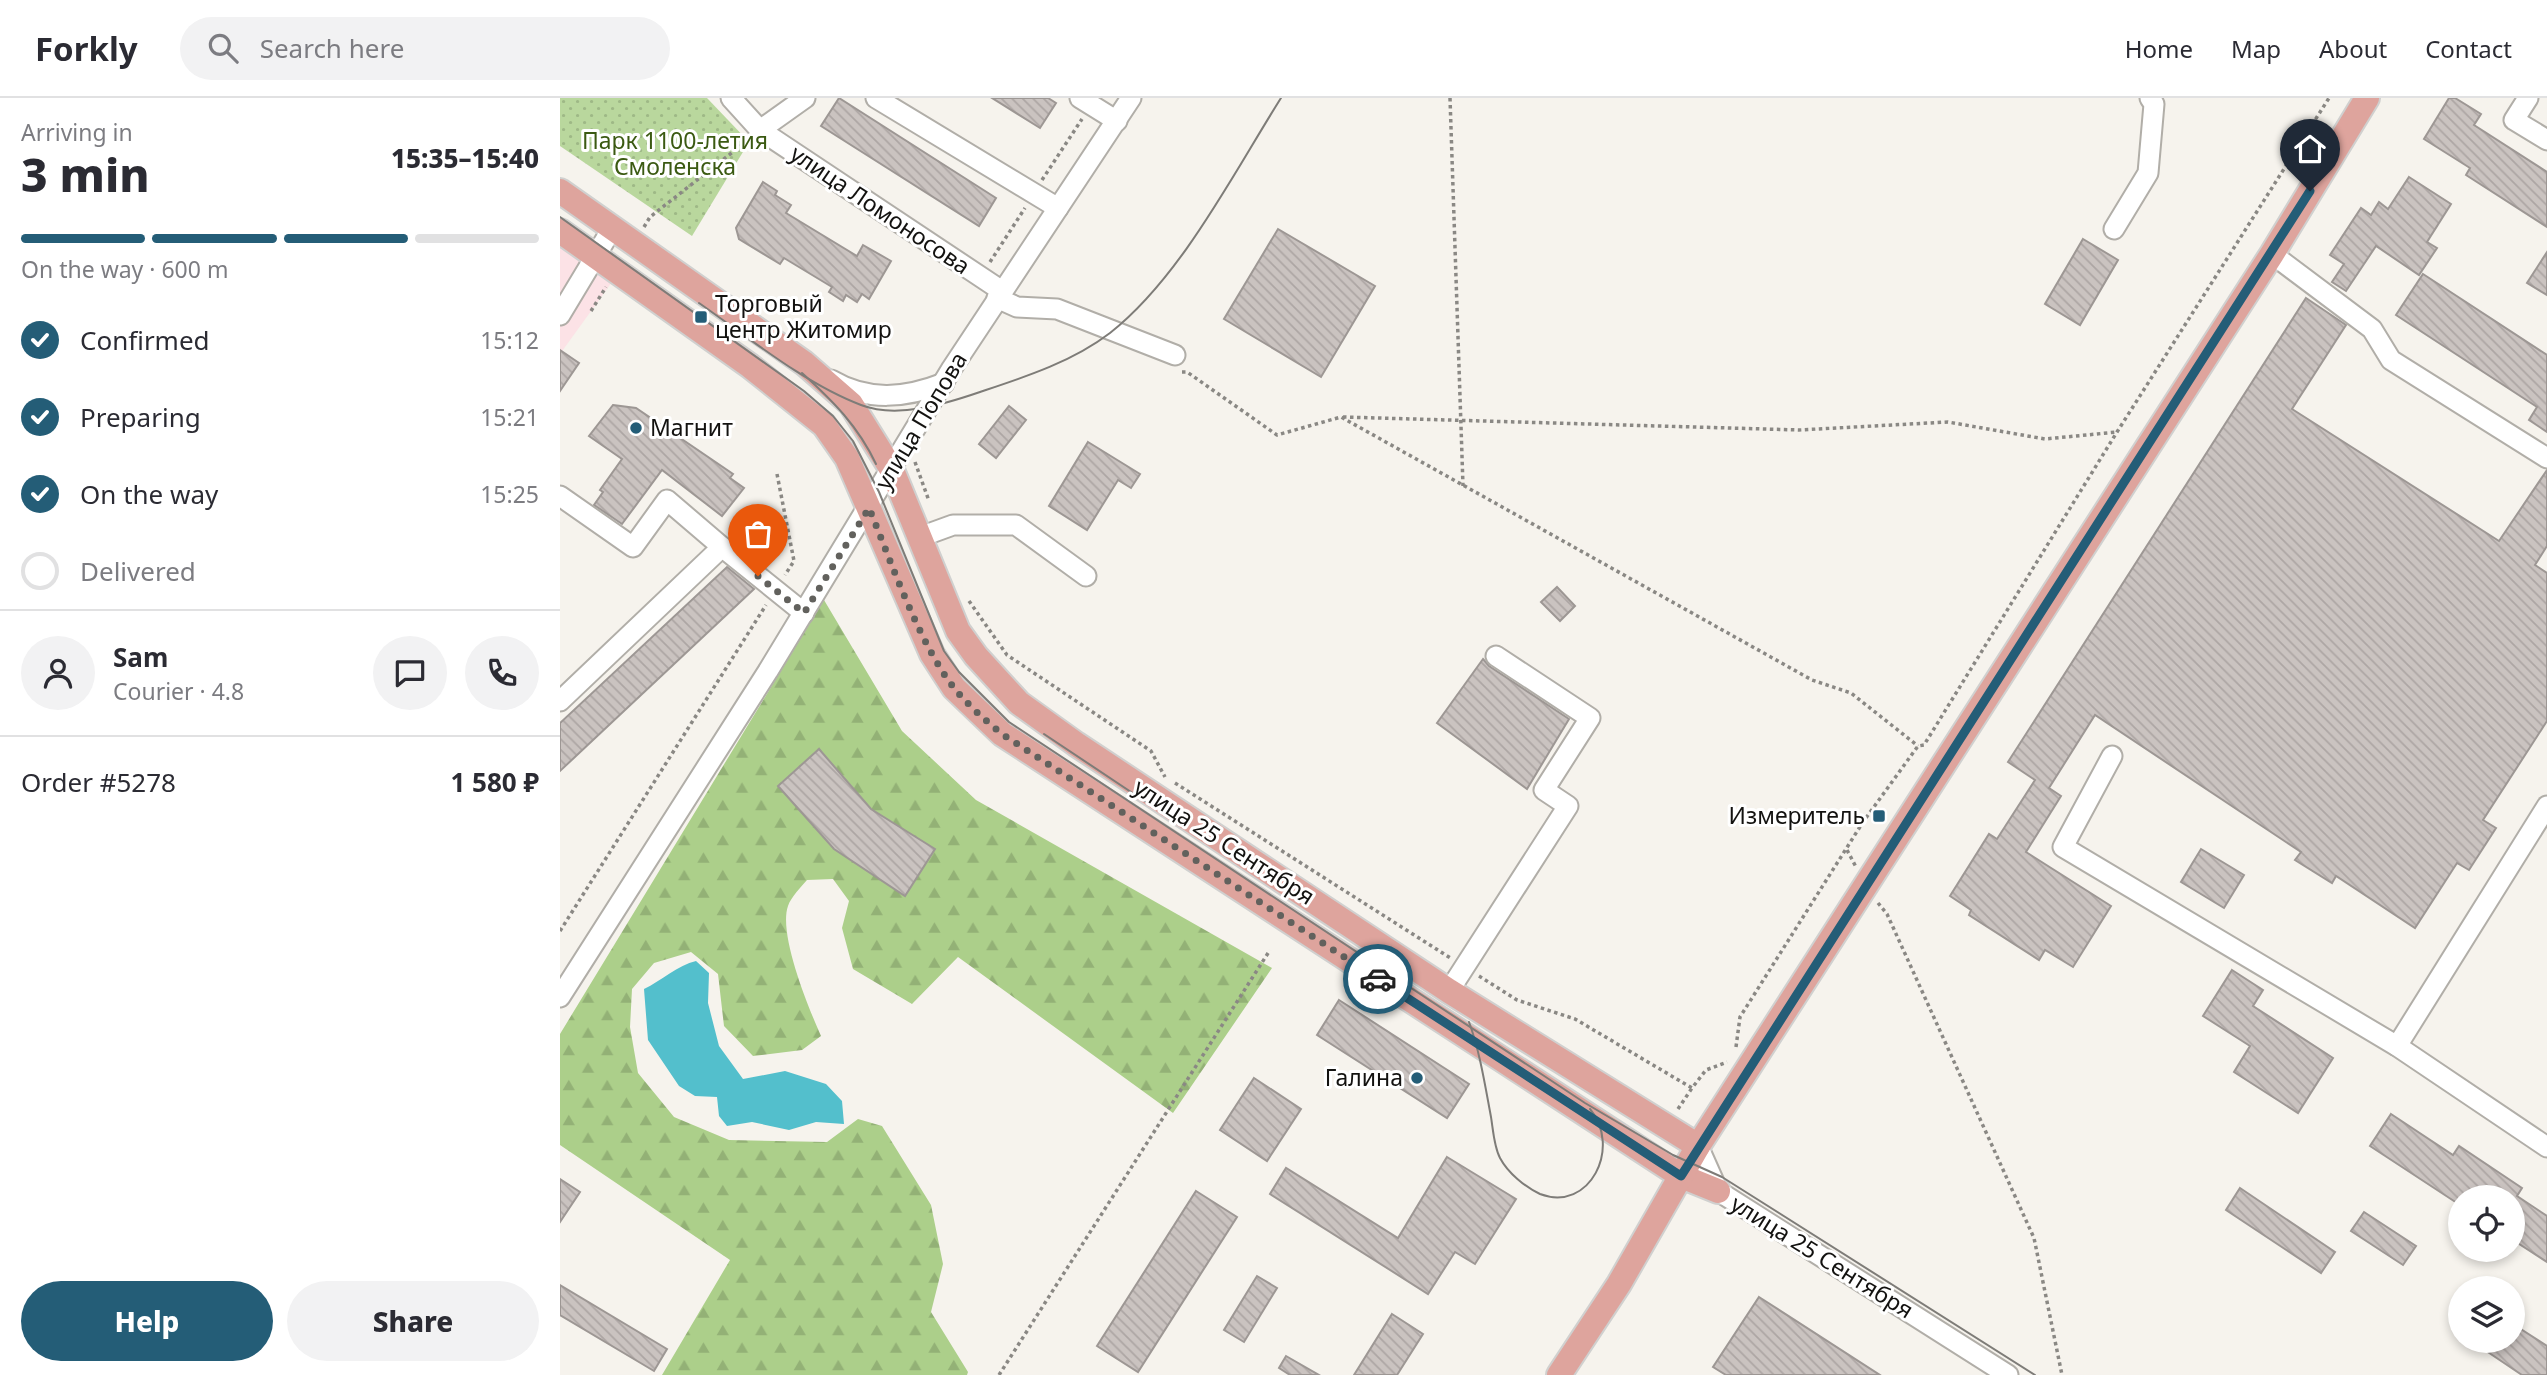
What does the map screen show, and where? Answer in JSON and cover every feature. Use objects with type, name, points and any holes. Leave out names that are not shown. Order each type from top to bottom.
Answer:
[{"type":"main road","points":[[1559,1375],[1619,1284],[1698,1146],[2272,254],[2367,98]]},
{"type":"main road","name":"улица 25 Сентября","points":[[560,191],[804,363],[851,404],[904,465],[929,534],[958,631],[976,656],[1019,703],[1076,744],[1449,991],[1698,1146]]},
{"type":"main road","points":[[560,231],[811,413],[838,442],[932,654],[954,688],[1002,734],[1681,1176],[1718,1191]]},
{"type":"street","name":"улица Ломоносова","points":[[731,98],[760,130],[1004,289],[1017,307],[1056,309],[1176,363]]},
{"type":"street","points":[[760,130],[805,98]]},
{"type":"street","points":[[876,98],[1058,208]]},
{"type":"street","points":[[1080,98],[1116,121]]},
{"type":"street","name":"улица Попова","points":[[560,997],[869,508],[904,465],[944,383],[1131,98]]},
{"type":"street","points":[[2114,229],[2148,173],[2154,104],[2150,98]]},
{"type":"street","points":[[2528,98],[2514,120],[2547,140]]},
{"type":"street","points":[[560,315],[613,227]]},
{"type":"street","points":[[2272,254],[2372,329],[2391,360],[2547,458]]},
{"type":"street","points":[[804,363],[838,384],[862,393],[905,396],[944,383]]},
{"type":"street","points":[[560,496],[633,547],[667,500],[804,613]]},
{"type":"street","points":[[929,534],[953,525],[1016,525],[1086,576]]},
{"type":"street","points":[[560,701],[722,547]]},
{"type":"street","points":[[1449,991],[1568,806],[1544,789],[1590,718],[1496,656]]},
{"type":"street","points":[[2112,756],[2063,847],[2397,1046],[2547,1147]]},
{"type":"street","points":[[2397,1046],[2547,806]]},
{"type":"street","name":"улица 25 Сентября","points":[[1698,1146],[1718,1191],[2008,1375]]},
{"type":"path","points":[[1450,98],[1463,486]]},
{"type":"path","points":[[1678,1110],[1706,1070],[1726,1063],[1737,1044],[1740,1017],[1863,822],[1918,746],[1924,745],[2117,432],[2329,98]]},
{"type":"path","points":[[634,243],[650,217],[760,130]]},
{"type":"path","points":[[990,262],[1004,289]]},
{"type":"path","points":[[591,311],[617,271]]},
{"type":"path","points":[[1176,363],[1277,435],[1341,417],[1799,430],[1948,422],[2045,439],[2117,432]]},
{"type":"path","points":[[1341,417],[1812,680],[1851,693],[1918,746]]},
{"type":"path","points":[[904,465],[929,534]]},
{"type":"path","points":[[560,932],[794,561],[777,474]]},
{"type":"path","points":[[963,591],[1007,655],[1151,751],[1163,775],[1517,1000],[1575,1019],[1692,1088]]},
{"type":"path","points":[[1847,850],[1866,886],[1887,914],[2034,1238],[2062,1375]]},
{"type":"path","points":[[999,1375],[1270,950]]},
{"type":"shaded area","points":[[560,245],[612,282],[560,354]]},
{"type":"green space","name":"Парк 1100-летия Смоленска","points":[[560,98],[707,98],[749,142],[692,236],[560,146]]},
{"type":"green space","points":[[824,600],[902,731],[976,800],[1272,968],[1173,1113],[958,957],[912,1004],[853,969],[842,928],[849,901],[833,879],[807,880],[788,906],[786,919],[791,952],[821,1036],[802,1050],[753,1056],[724,1026],[718,974],[691,952],[654,963],[632,989],[630,1027],[638,1073],[674,1117],[729,1140],[827,1142],[858,1119],[882,1126],[931,1205],[943,1264],[931,1312],[968,1372],[967,1375],[662,1375],[730,1260],[560,1145],[560,1034]]},
{"type":"water","points":[[696,961],[709,973],[708,1003],[719,1046],[743,1079],[785,1071],[826,1084],[842,1101],[844,1124],[816,1122],[789,1130],[752,1122],[727,1126],[719,1116],[717,1097],[695,1096],[679,1086],[648,1040],[644,989]]},
{"type":"building","points":[[839,98],[996,198],[979,226],[821,126]]},
{"type":"building","points":[[992,98],[1048,98],[1056,103],[1040,128]]},
{"type":"building","points":[[2449,98],[2455,98],[2481,114],[2474,125],[2547,172],[2547,227],[2466,175],[2470,168],[2424,139]]},
{"type":"building","points":[[2409,177],[2451,204],[2427,242],[2437,248],[2419,275],[2376,246],[2346,291],[2332,282],[2344,264],[2330,255],[2361,208],[2371,215],[2379,202],[2388,209]]},
{"type":"building","points":[[763,182],[777,191],[775,195],[791,205],[786,213],[857,256],[863,245],[891,261],[869,299],[862,294],[857,302],[846,295],[843,301],[829,292],[832,287],[784,258],[780,264],[739,239],[736,228]]},
{"type":"building","points":[[1278,229],[1375,286],[1321,377],[1224,319]]},
{"type":"building","points":[[2083,239],[2118,260],[2080,325],[2045,304]]},
{"type":"building","points":[[2547,252],[2547,295],[2527,283]]},
{"type":"building","points":[[2423,274],[2547,355],[2547,432],[2529,420],[2537,407],[2396,315]]},
{"type":"building","points":[[2306,298],[2346,325],[2292,409],[2499,541],[2547,470],[2547,546],[2535,565],[2547,573],[2547,721],[2483,820],[2496,828],[2469,870],[2457,863],[2415,928],[2336,876],[2332,883],[2295,860],[2301,852],[2095,715],[2049,788],[2061,796],[2026,852],[2111,906],[2073,967],[2045,950],[2039,960],[1969,915],[1971,910],[1950,896],[1989,834],[1997,839],[2035,780],[2008,762]]},
{"type":"building","points":[[560,350],[579,363],[560,391]]},
{"type":"building","points":[[613,405],[636,408],[733,474],[730,478],[744,488],[722,516],[662,470],[622,524],[594,505],[603,492],[600,490],[622,459],[589,436]]},
{"type":"building","points":[[1009,406],[1026,420],[996,458],[979,444]]},
{"type":"building","points":[[1088,442],[1140,474],[1131,488],[1118,480],[1087,530],[1049,506]]},
{"type":"building","points":[[727,567],[754,589],[560,771],[560,723]]},
{"type":"building","points":[[1557,587],[1575,606],[1560,621],[1541,602]]},
{"type":"building","points":[[1483,659],[1489,666],[1569,719],[1527,789],[1437,723]]},
{"type":"building","points":[[819,749],[871,809],[935,849],[905,896],[834,849],[778,786]]},
{"type":"building","points":[[2201,849],[2244,875],[2224,908],[2181,882]]},
{"type":"building","points":[[2232,970],[2263,990],[2253,1006],[2333,1058],[2298,1113],[2234,1072],[2250,1046],[2203,1016]]},
{"type":"building","points":[[1339,1000],[1469,1084],[1447,1118],[1317,1035]]},
{"type":"building","points":[[1254,1078],[1301,1109],[1267,1161],[1220,1130]]},
{"type":"building","points":[[2391,1114],[2453,1155],[2459,1146],[2518,1185],[2448,1185],[2448,1197],[2370,1146]]},
{"type":"building","points":[[1447,1157],[1516,1199],[1475,1264],[1455,1252],[1428,1294],[1270,1194],[1286,1168],[1398,1238]]},
{"type":"building","points":[[560,1179],[580,1192],[560,1222]]},
{"type":"building","points":[[2240,1188],[2335,1252],[2321,1273],[2226,1210]]},
{"type":"building","points":[[1196,1191],[1237,1217],[1138,1372],[1097,1346]]},
{"type":"building","points":[[2525,1201],[2547,1216],[2547,1262],[2525,1248]]},
{"type":"building","points":[[2364,1212],[2416,1246],[2403,1265],[2351,1231]]},
{"type":"building","points":[[1257,1276],[1277,1288],[1244,1342],[1224,1330]]},
{"type":"building","points":[[560,1285],[667,1349],[654,1371],[560,1315]]},
{"type":"building","points":[[1759,1297],[1880,1375],[1726,1375],[1713,1367]]},
{"type":"building","points":[[1392,1314],[1423,1334],[1397,1375],[1354,1375]]},
{"type":"building","points":[[2525,1332],[2547,1346],[2547,1375],[2522,1375],[2489,1353],[2525,1353]]},
{"type":"building","points":[[1286,1356],[1319,1375],[1290,1375],[1279,1368]]},
{"type":"tram line","points":[[699,303],[819,385],[875,409],[890,411],[936,405],[1014,381],[1080,352],[1110,333],[1136,310],[1183,254],[1281,98]]},
{"type":"tram line","points":[[560,217],[804,391],[833,416],[853,441],[879,492],[944,651],[959,672],[1009,722],[1585,1103],[1673,1155],[1722,1177],[2035,1375]]},
{"type":"tram line","points":[[802,373],[844,415],[876,464]]},
{"type":"tram line","points":[[1044,734],[1149,804]]},
{"type":"tram line","points":[[1469,1022],[1482,1069],[1498,1154],[1503,1164],[1523,1183],[1540,1194],[1558,1197],[1573,1194],[1586,1185],[1596,1173],[1603,1141],[1599,1124],[1590,1109]]},
{"type":"way so far","points":[[758,576],[804,613],[869,508],[932,654],[954,688],[979,715],[1002,734],[1378,979]]},
{"type":"place","name":"Торговый центр Житомир","points":[[701,317]]},
{"type":"place","name":"Магнит","points":[[636,428]]},
{"type":"place","name":"Измеритель","points":[[1879,816]]},
{"type":"place","name":"Галина","points":[[1417,1078]]},
{"type":"route","points":[[1378,979],[1681,1176],[2310,191]]}]
